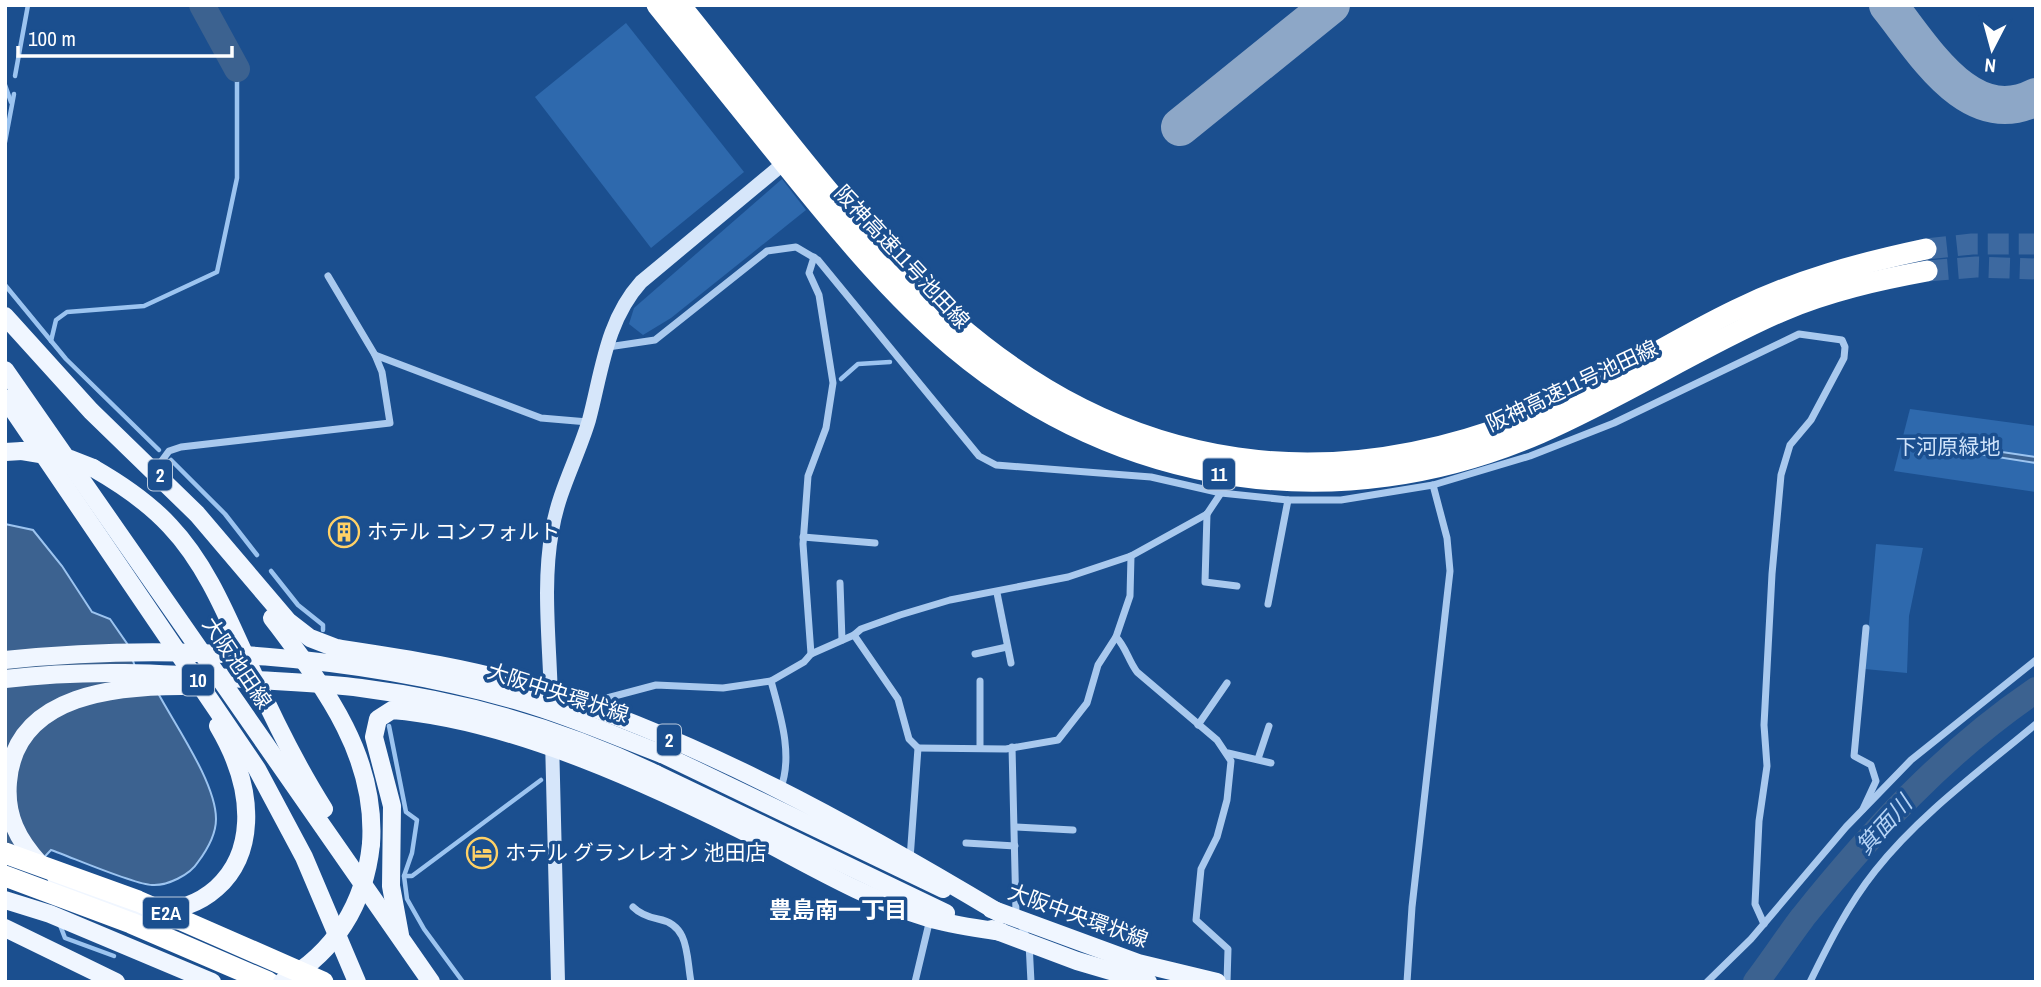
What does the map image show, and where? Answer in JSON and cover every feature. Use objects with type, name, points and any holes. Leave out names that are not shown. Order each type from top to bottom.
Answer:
[{"type":"highway","name":"阪神高速11号池田線","points":[[657,5],[830,219],[894,291],[952,346],[1011,391],[1065,422],[1118,446],[1210,472],[1287,482],[1325,482],[1418,471],[1475,457],[1539,433],[1786,309],[1879,279],[1927,271]]},
{"type":"highway","name":"阪神高速11号池田線","points":[[680,5],[866,234],[907,278],[965,332],[1020,374],[1074,407],[1149,438],[1214,454],[1288,463],[1324,464],[1417,453],[1469,439],[1524,420],[1650,358],[1734,310],[1779,291],[1826,273],[1926,249]]},
{"type":"highway","name":"E2A","points":[[5,853],[138,901],[323,982]]},
{"type":"highway","name":"E2A","points":[[5,876],[131,922],[268,982]]},
{"type":"main road","name":"2","points":[[5,316],[91,411],[155,470],[223,542],[288,621],[310,638],[336,648],[472,673],[551,694],[601,712],[779,790],[910,859],[1001,914]]},
{"type":"main road","name":"2","points":[[5,331],[49,381],[150,478],[215,548],[316,676],[349,732],[365,776],[372,814],[371,844],[360,894],[343,927],[316,959],[282,982]]},
{"type":"main road","name":"大阪池田線","points":[[5,370],[400,935],[430,982]]},
{"type":"main road","name":"大阪池田線","points":[[5,398],[236,734],[270,790],[304,857],[357,982]]},
{"type":"main road","points":[[14,452],[70,459],[93,468],[142,500],[167,522],[191,551],[232,625],[295,762],[333,826],[339,850]]},
{"type":"main road","name":"10","points":[[75,500],[114,578],[198,695],[228,743],[244,788],[247,832],[241,857],[222,883],[201,899],[167,909],[145,911],[109,905],[72,887],[40,864],[21,842],[11,821],[8,804],[9,775],[24,738],[35,724],[56,708],[91,694],[134,687],[308,690],[358,688]]},
{"type":"main road","name":"大阪中央環状線","points":[[5,660],[143,653],[353,666],[442,682],[523,702],[662,754],[907,873],[1019,922],[1138,963],[1217,982]]},
{"type":"main road","name":"大阪中央環状線","points":[[5,679],[40,675],[154,672],[358,688],[506,717],[596,747],[939,911],[1148,982]]},
{"type":"main road","points":[[400,935],[391,886],[392,806],[374,737],[378,719],[387,711],[401,711],[466,723],[552,750],[653,789],[825,875],[930,919],[1001,932]]},
{"type":"main road","points":[[5,900],[50,914],[212,982]]},
{"type":"main road","points":[[5,928],[110,979]]},
{"type":"street","points":[[558,982],[548,566],[552,531],[588,422],[619,311],[640,282],[791,157],[668,5]]},
{"type":"street","points":[[607,347],[655,340],[767,251],[796,247],[814,257],[979,456],[996,465],[1151,477],[1222,493],[1288,499],[1341,500],[1433,485],[1530,456],[1614,423],[1800,334],[1842,340],[1845,347],[1844,358],[1811,421],[1790,445],[1781,475],[1772,574],[1764,726],[1767,766],[1759,821],[1755,904],[1764,923]]},
{"type":"street","points":[[811,654],[803,537],[808,476],[826,428],[833,393],[819,295],[809,273],[814,257]]},
{"type":"street","points":[[155,470],[166,454],[181,447],[390,423],[382,372],[375,355],[328,276]]},
{"type":"street","points":[[375,355],[541,418],[588,422]]},
{"type":"street","points":[[1407,982],[1412,907],[1450,571],[1447,538],[1433,485]]},
{"type":"street","points":[[601,712],[607,698],[646,686],[723,688],[771,681],[804,662],[811,654],[854,635],[861,629],[918,609],[1068,577],[1131,556],[1207,514],[1222,493]]},
{"type":"street","points":[[1268,604],[1288,499]]},
{"type":"street","points":[[1207,514],[1205,582],[1237,586]]},
{"type":"street","points":[[803,537],[876,543]]},
{"type":"street","points":[[854,635],[898,699],[909,739],[918,748],[943,750],[1012,747],[1058,740],[1087,703],[1098,664],[1116,637],[1130,596],[1131,556]]},
{"type":"street","points":[[840,583],[842,640]]},
{"type":"street","points":[[997,593],[1011,663]]},
{"type":"street","points":[[1861,813],[1876,781],[1871,765],[1854,756],[1866,628]]},
{"type":"street","points":[[1116,637],[1124,644],[1127,659],[1137,672],[1228,753],[1271,764]]},
{"type":"street","points":[[975,654],[1007,647]]},
{"type":"street","points":[[1707,982],[1764,923],[1837,837],[1911,760],[2036,660]]},
{"type":"street","points":[[771,681],[784,738],[785,767],[779,790]]},
{"type":"street","points":[[980,681],[980,748]]},
{"type":"street","points":[[1198,725],[1227,683]]},
{"type":"street","points":[[1810,982],[1844,915],[1875,870],[1973,774],[2036,724]]},
{"type":"street","points":[[1258,759],[1269,726]]},
{"type":"street","points":[[1012,747],[1016,913],[1029,943],[1031,982]]},
{"type":"street","points":[[910,859],[918,748]]},
{"type":"street","points":[[1227,982],[1228,949],[1196,920],[1201,869],[1217,837],[1231,785],[1228,753]]},
{"type":"street","points":[[1016,827],[1073,830]]},
{"type":"street","points":[[966,843],[1015,846]]},
{"type":"street","points":[[633,907],[643,914],[669,921],[677,927],[686,949],[691,982]]},
{"type":"street","points":[[915,982],[930,919]]},
{"type":"green space","points":[[626,23],[744,172],[651,248],[535,97]]},
{"type":"green space","points":[[782,179],[806,210],[671,318],[643,335],[629,324],[634,308]]},
{"type":"green space","name":"下河原緑地","points":[[1910,409],[2036,426],[2036,492],[1894,471]]},
{"type":"green space","points":[[1876,544],[1923,548],[1909,616],[1907,673],[1865,669]]},
{"type":"shaded area","points":[[1941,443],[2036,457],[2036,463],[1940,448]]},
{"type":"shaded area","points":[[5,524],[33,530],[62,566],[92,612],[110,619],[128,645],[143,692],[158,693],[202,772],[214,805],[214,831],[198,862],[178,879],[158,885],[144,884],[51,850],[34,868],[5,862]]},
{"type":"waterway","points":[[15,76],[28,5]]},
{"type":"waterway","points":[[202,5],[237,69]]},
{"type":"waterway","points":[[51,341],[56,320],[67,312],[144,306],[217,272],[237,178],[237,69]]},
{"type":"waterway","points":[[5,85],[11,102]]},
{"type":"waterway","points":[[5,142],[14,94]]},
{"type":"waterway","points":[[5,285],[66,359],[159,450]]},
{"type":"waterway","points":[[841,379],[858,364],[890,362]]},
{"type":"waterway","points":[[171,460],[225,514],[257,555]]},
{"type":"waterway","points":[[271,571],[298,605],[323,625],[323,630]]},
{"type":"waterway","name":"箕面川","points":[[1756,982],[1803,917],[1855,854],[1911,794],[1971,739],[2036,690]]},
{"type":"waterway","points":[[389,726],[406,812],[417,820],[412,853],[404,876],[407,899],[424,929],[463,982]]},
{"type":"waterway","points":[[404,876],[412,876],[541,780]]},
{"type":"waterway","points":[[60,925],[65,938],[114,956]]},
{"type":"taxiway","points":[[1180,127],[1331,5]]},
{"type":"taxiway","points":[[1888,5],[1933,62],[1950,80],[1969,94],[1990,103],[2012,105],[2036,97]]},
{"type":"tunnel","points":[[1926,249],[1972,244],[2036,244]]},
{"type":"tunnel","points":[[1927,271],[1976,267],[2036,269]]},
{"type":"place","name":"ホテル コンフォルト","points":[[344,532]]},
{"type":"place","name":"ホテル グランレオン 池田店","points":[[482,853]]},
{"type":"district","name":"豊島南一丁目","points":[[838,910]]}]
